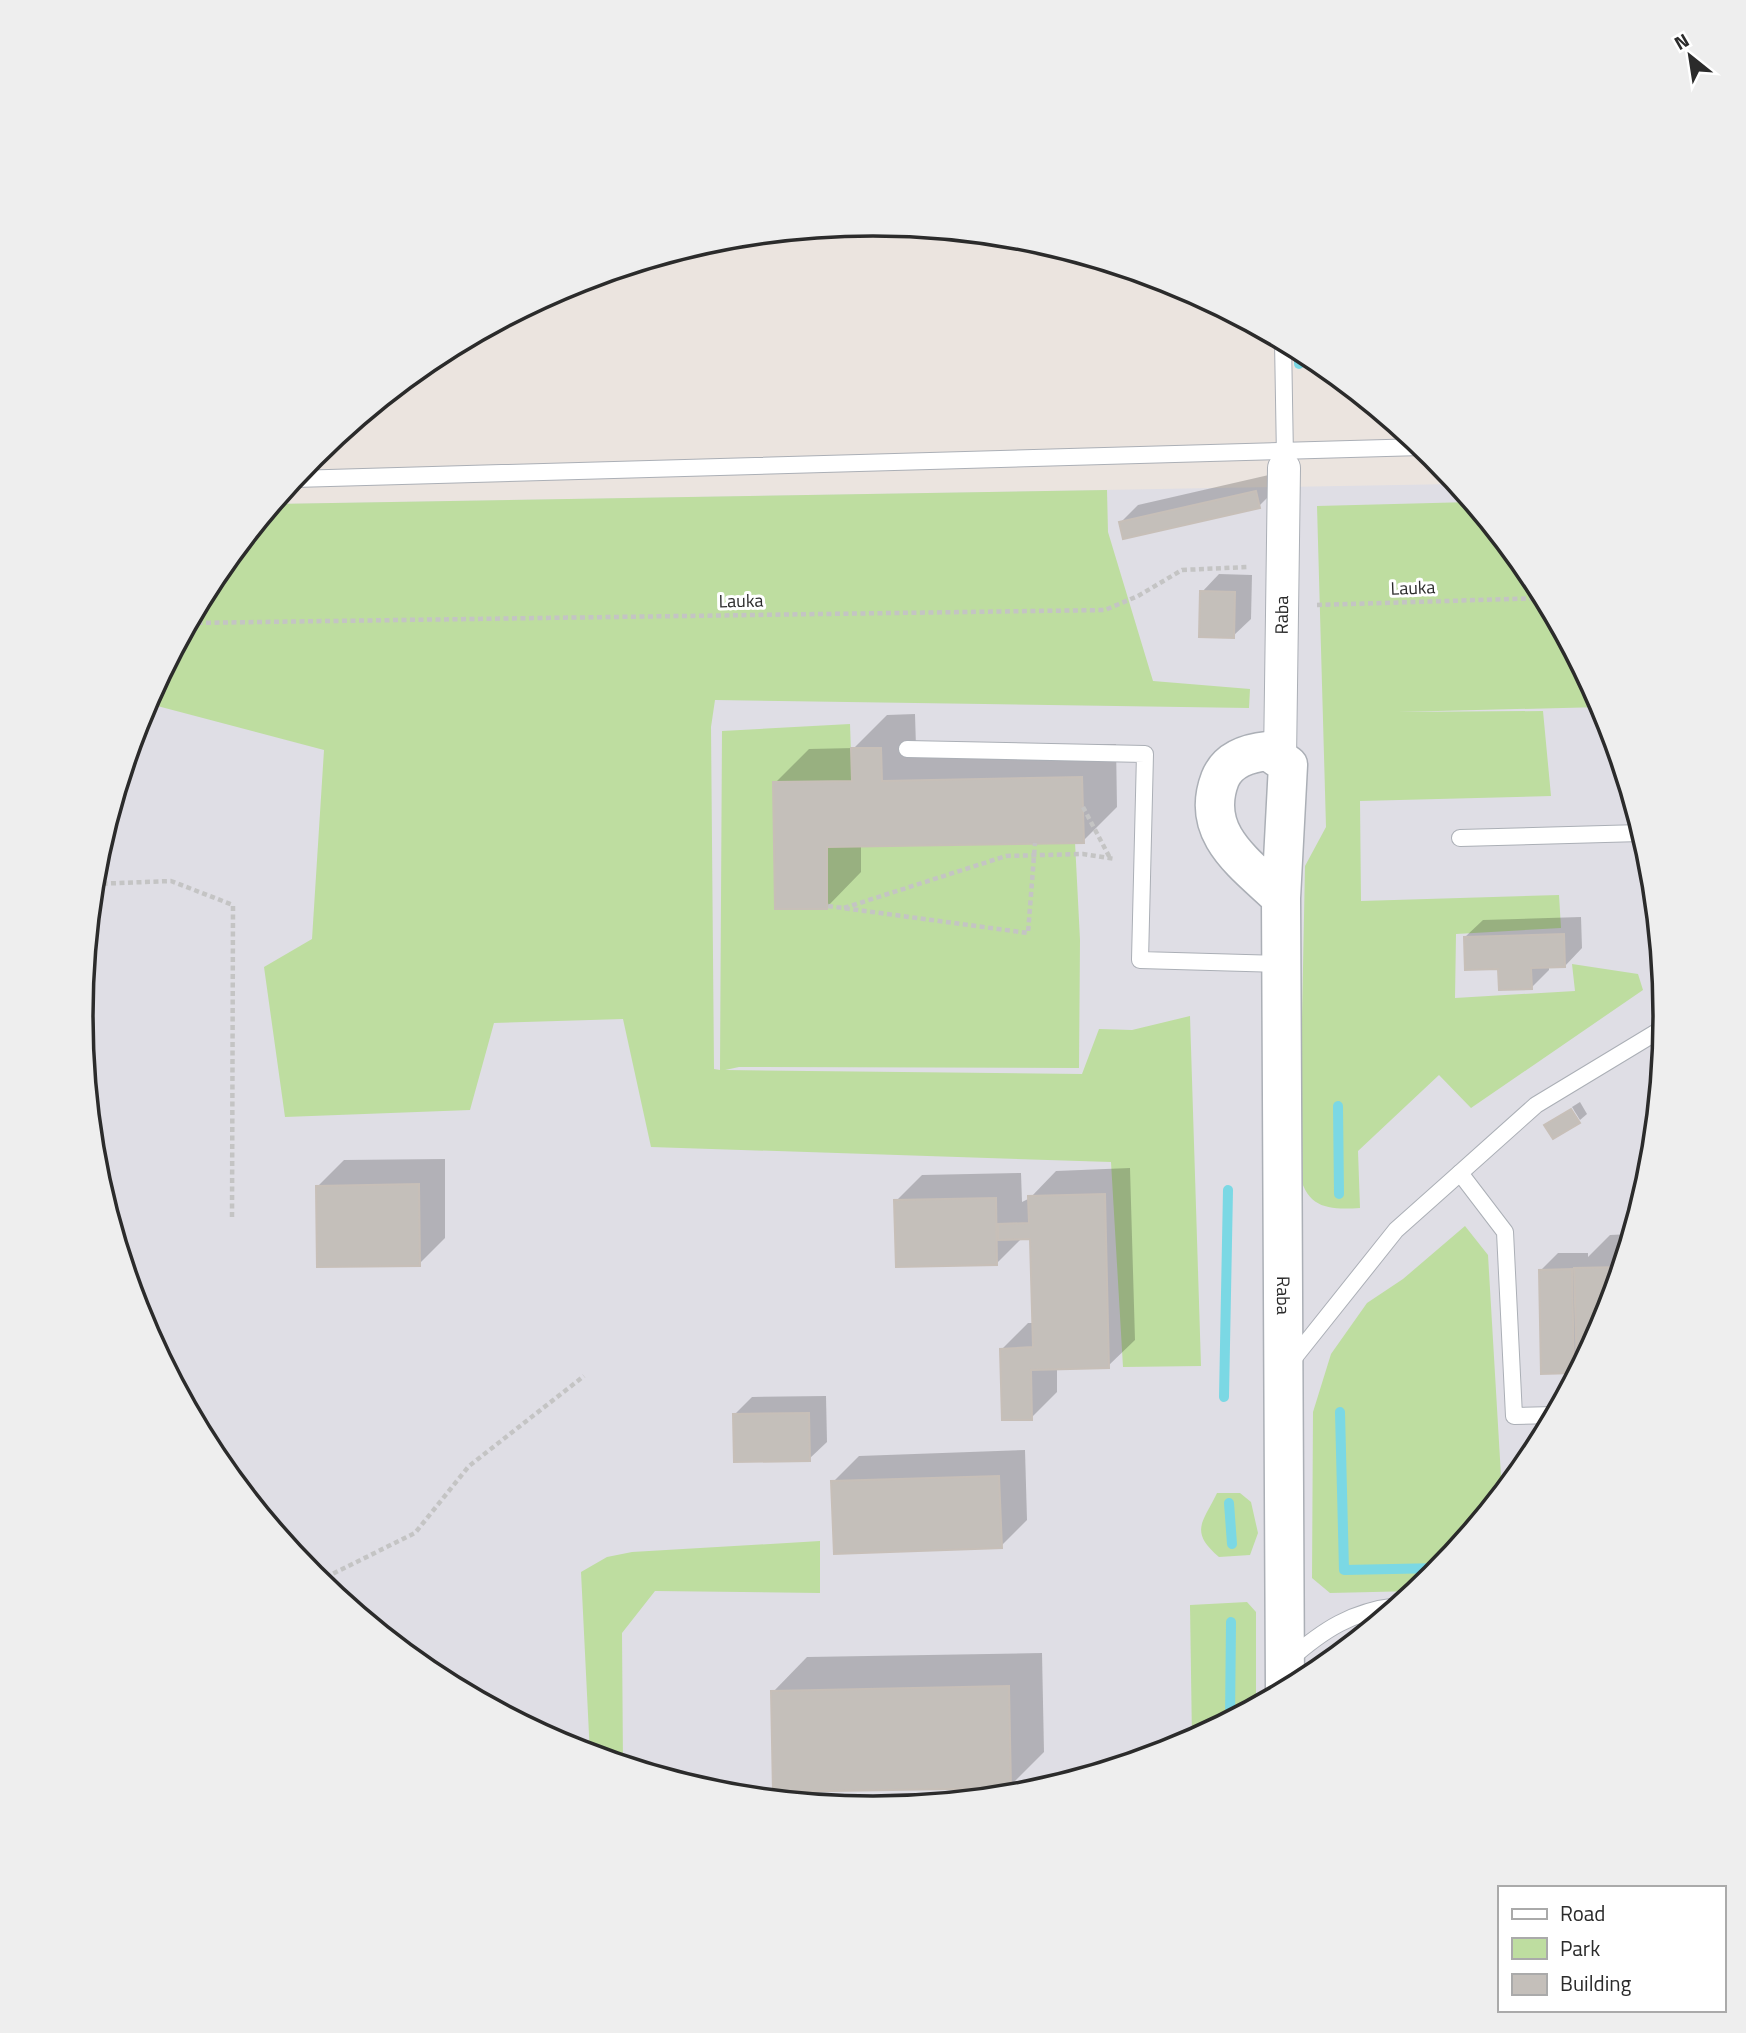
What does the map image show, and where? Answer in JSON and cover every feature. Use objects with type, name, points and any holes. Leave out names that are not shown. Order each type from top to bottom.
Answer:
[{"type":"street","name":"Raba","points":[[1285,459],[1280,760],[1288,765],[1281,898],[1285,1677]]},
{"type":"street","points":[[1280,760],[1268,751],[1246,753],[1223,772],[1213,797],[1214,822],[1222,836],[1237,856],[1281,898]]},
{"type":"lane","points":[[1283,354],[1285,459]]},
{"type":"lane","points":[[308,479],[1285,459],[1407,448]]},
{"type":"lane","points":[[907,749],[1145,754],[1140,960],[1281,964]]},
{"type":"lane","points":[[1460,838],[1631,833]]},
{"type":"lane","points":[[1282,1373],[1396,1230],[1536,1105],[1653,1034]]},
{"type":"lane","points":[[1460,1173],[1505,1231],[1514,1416],[1544,1415]]},
{"type":"lane","points":[[1285,1677],[1322,1631],[1382,1608]]},
{"type":"path","name":"Lauka","points":[[198,624],[1105,610],[1138,596],[1182,570],[1283,567]]},
{"type":"path","name":"Lauka","points":[[1282,606],[1532,598]]},
{"type":"path","points":[[1083,807],[1110,859]]},
{"type":"path","points":[[828,906],[1028,933],[1035,843]]},
{"type":"path","points":[[844,908],[1006,856],[1083,854],[1142,863]]},
{"type":"path","points":[[105,884],[171,881],[233,905],[232,1220]]},
{"type":"path","points":[[329,1575],[415,1533],[469,1466],[584,1376]]},
{"type":"shaded area","points":[[1443,484],[1492,542],[1522,583],[1573,671],[1594,718],[1627,815],[1638,864],[1652,965],[1653,1016],[1647,1118],[1627,1218],[1612,1267],[1573,1362],[1549,1407],[1522,1450],[1460,1531],[1425,1568],[1348,1636],[1263,1692],[1218,1716],[1172,1737],[1075,1770],[1025,1782],[924,1795],[873,1797],[771,1790],[721,1782],[622,1755],[574,1737],[483,1692],[398,1636],[359,1603],[286,1531],[254,1491],[197,1407],[173,1362],[134,1267],[119,1218],[99,1118],[94,1068],[94,965],[99,915],[119,815],[134,766],[173,671],[197,626],[224,583],[285,504]]},
{"type":"green space","points":[[1107,490],[1108,532],[1153,681],[1250,689],[1249,708],[715,700],[711,727],[714,1069],[720,1070],[722,731],[850,724],[852,781],[773,783],[775,909],[828,906],[827,847],[1075,842],[1080,940],[1079,1068],[739,1067],[725,1070],[1082,1074],[1099,1029],[1132,1030],[1190,1016],[1201,1366],[1123,1367],[1111,1162],[651,1147],[623,1019],[494,1023],[470,1110],[285,1117],[264,967],[312,939],[324,750],[157,706],[197,626],[224,583],[285,504]]},
{"type":"green space","points":[[1460,502],[1522,583],[1549,626],[1589,707],[1398,712],[1543,711],[1551,796],[1360,801],[1361,901],[1559,895],[1561,928],[1456,934],[1455,998],[1575,991],[1572,964],[1638,974],[1643,990],[1471,1108],[1439,1075],[1358,1151],[1360,1208],[1328,1207],[1320,1204],[1307,1193],[1299,1171],[1305,866],[1326,827],[1317,506]]},
{"type":"green space","points":[[1465,1226],[1488,1255],[1501,1478],[1460,1531],[1400,1591],[1330,1593],[1312,1578],[1313,1412],[1331,1354],[1367,1303],[1403,1279]]},
{"type":"green space","points":[[1217,1493],[1240,1493],[1251,1502],[1258,1533],[1250,1555],[1219,1557],[1204,1540],[1202,1526]]},
{"type":"green space","points":[[820,1541],[820,1593],[655,1591],[622,1633],[623,1755],[589,1743],[581,1572],[607,1557],[632,1552]]},
{"type":"green space","points":[[1247,1602],[1256,1612],[1256,1696],[1192,1728],[1190,1605]]},
{"type":"building","points":[[1256,491],[1260,508],[1123,539],[1119,522]]},
{"type":"building","points":[[1200,591],[1235,592],[1234,638],[1199,637]]},
{"type":"building","points":[[851,748],[881,748],[882,781],[1082,777],[1084,843],[827,847],[827,909],[775,909],[773,782],[852,781]]},
{"type":"building","points":[[1564,934],[1565,967],[1531,968],[1532,989],[1499,990],[1498,969],[1465,970],[1464,937]]},
{"type":"building","points":[[1571,1109],[1580,1123],[1553,1139],[1544,1125]]},
{"type":"building","points":[[419,1184],[420,1266],[317,1267],[316,1186]]},
{"type":"building","points":[[1105,1194],[1109,1368],[1031,1370],[1032,1420],[1002,1420],[1000,1349],[1033,1347],[1030,1239],[998,1240],[998,1224],[1029,1223],[1028,1196]]},
{"type":"building","points":[[996,1198],[997,1265],[896,1267],[894,1200]]},
{"type":"building","points":[[1612,1267],[1576,1354],[1574,1268]]},
{"type":"building","points":[[1572,1269],[1574,1360],[1567,1373],[1541,1374],[1539,1270]]},
{"type":"building","points":[[809,1413],[810,1461],[734,1462],[733,1414]]},
{"type":"building","points":[[999,1476],[1002,1548],[834,1554],[831,1481]]},
{"type":"building","points":[[1009,1686],[1011,1784],[985,1788],[773,1790],[771,1691]]},
{"type":"waterway","points":[[1338,1106],[1339,1194]]},
{"type":"waterway","points":[[1224,1397],[1228,1190]]},
{"type":"waterway","points":[[1340,1412],[1344,1570],[1425,1568]]},
{"type":"waterway","points":[[1229,1503],[1232,1544]]},
{"type":"waterway","points":[[1230,1710],[1231,1622]]}]
